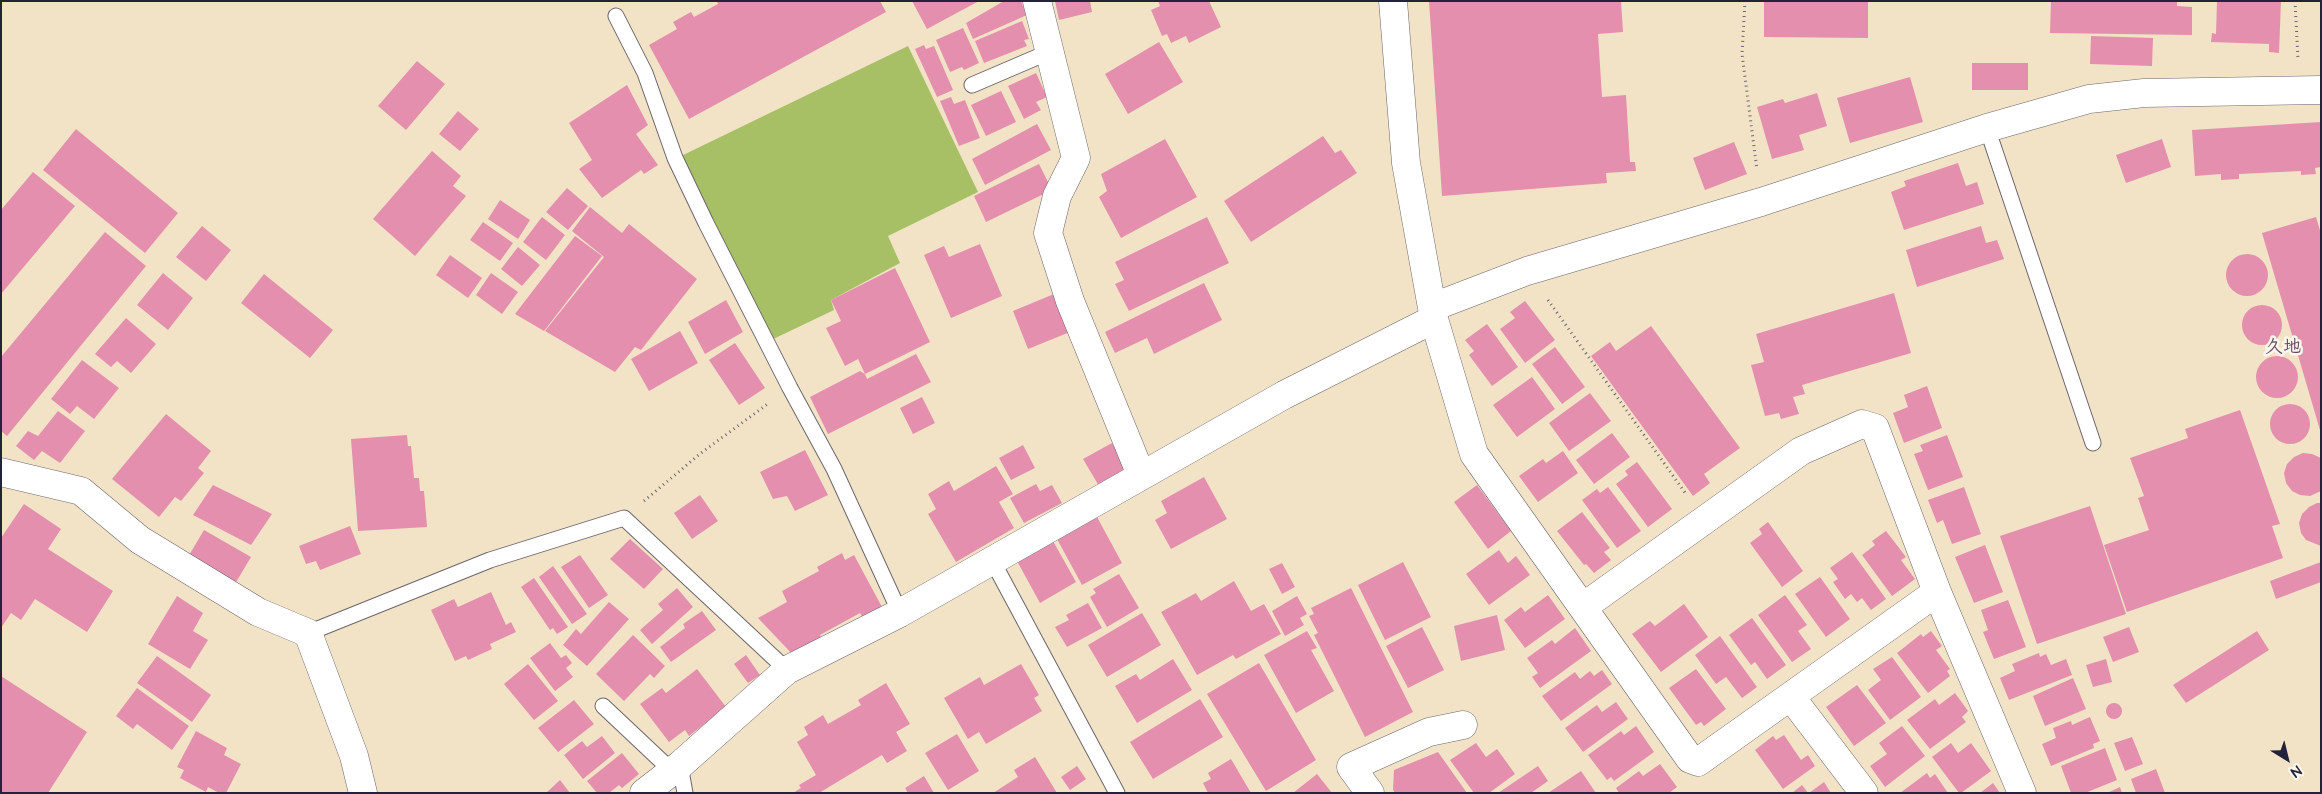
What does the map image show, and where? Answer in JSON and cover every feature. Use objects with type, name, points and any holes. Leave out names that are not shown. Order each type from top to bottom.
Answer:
[{"type":"street","points":[[1037,1],[1076,158],[1057,196],[1048,233],[1070,301],[1141,475]]},
{"type":"street","points":[[1393,1],[1406,163],[1433,313],[1474,454],[1690,759],[1698,762],[1937,592]]},
{"type":"street","points":[[644,793],[679,776],[787,670],[900,612],[1141,475],[1433,313],[1527,271],[1761,202],[1987,128],[2089,99],[2144,93],[2310,90]]},
{"type":"street","points":[[1583,607],[1801,451],[1862,424],[1875,428],[1937,592],[2022,793]]},
{"type":"street","points":[[1,472],[81,491],[140,540],[258,612],[308,633],[354,756],[363,793]]},
{"type":"street","points":[[1791,697],[1864,793]]},
{"type":"street","points":[[1370,793],[1352,767],[1429,732],[1463,725]]},
{"type":"lane","points":[[616,16],[645,73],[675,158],[694,198],[790,388],[834,469],[900,612]]},
{"type":"lane","points":[[972,86],[1049,52]]},
{"type":"lane","points":[[1987,128],[2093,443]]},
{"type":"lane","points":[[308,633],[490,560],[624,518],[787,670]]},
{"type":"lane","points":[[992,560],[1116,792]]},
{"type":"lane","points":[[603,706],[679,776]]},
{"type":"path","points":[[1745,1],[1742,54],[1761,202]]},
{"type":"path","points":[[2295,1],[2310,90]]},
{"type":"path","points":[[1527,271],[1705,521]]},
{"type":"path","points":[[624,518],[701,453],[790,388]]},
{"type":"green space","points":[[908,46],[978,192],[888,236],[900,263],[831,300],[834,310],[767,342],[679,157]]},
{"type":"building","points":[[717,1],[880,1],[886,12],[689,119],[649,45],[677,29],[673,22],[691,12],[694,17],[718,4]]},
{"type":"building","points":[[912,1],[979,1],[927,29]]},
{"type":"building","points":[[1004,1],[1021,1],[1027,15],[973,39],[966,23]]},
{"type":"building","points":[[1055,1],[1090,1],[1092,12],[1059,20]]},
{"type":"building","points":[[1158,1],[1209,1],[1221,27],[1189,43],[1186,36],[1171,43],[1167,34],[1162,36],[1151,10],[1160,6]]},
{"type":"building","points":[[1429,1],[1621,1],[1623,32],[1598,34],[1602,97],[1626,95],[1630,162],[1635,162],[1636,171],[1606,173],[1607,183],[1442,196]]},
{"type":"building","points":[[1764,1],[1868,1],[1868,38],[1764,37]]},
{"type":"building","points":[[2051,1],[2177,1],[2177,6],[2192,7],[2192,35],[2050,33]]},
{"type":"building","points":[[2217,1],[2281,1],[2279,53],[2269,52],[2269,44],[2211,42],[2212,33],[2216,34]]},
{"type":"building","points":[[1022,21],[1029,39],[1024,40],[1027,46],[984,63],[975,41]]},
{"type":"building","points":[[963,28],[979,63],[964,70],[962,67],[950,72],[936,40]]},
{"type":"building","points":[[2091,36],[2153,38],[2152,66],[2090,64]]},
{"type":"building","points":[[1159,42],[1183,82],[1128,114],[1105,74]]},
{"type":"building","points":[[924,45],[926,49],[934,46],[953,90],[937,97],[915,49]]},
{"type":"building","points":[[417,61],[445,84],[406,130],[378,106]]},
{"type":"building","points":[[1972,63],[2028,63],[2028,90],[1972,90]]},
{"type":"building","points":[[1036,73],[1047,97],[1036,102],[1041,110],[1024,119],[1008,86]]},
{"type":"building","points":[[1910,77],[1923,122],[1850,143],[1837,98]]},
{"type":"building","points":[[627,85],[648,125],[636,134],[658,165],[644,174],[641,170],[602,198],[579,169],[592,160],[569,123]]},
{"type":"building","points":[[1001,91],[1016,122],[986,136],[971,105]]},
{"type":"building","points":[[1817,93],[1827,126],[1799,135],[1804,150],[1772,159],[1757,107],[1783,99],[1785,103]]},
{"type":"building","points":[[951,97],[954,104],[965,100],[980,138],[959,146],[940,101]]},
{"type":"building","points":[[458,111],[479,129],[460,151],[439,134]]},
{"type":"building","points":[[2321,122],[2321,167],[2315,168],[2316,174],[2301,175],[2301,171],[2239,174],[2239,179],[2221,180],[2221,174],[2195,176],[2192,130]]},
{"type":"building","points":[[1037,124],[1051,150],[985,185],[972,159]]},
{"type":"building","points":[[76,129],[178,213],[145,253],[43,170]]},
{"type":"building","points":[[1323,136],[1335,153],[1341,150],[1357,173],[1251,242],[1224,201]]},
{"type":"building","points":[[1165,139],[1197,197],[1121,238],[1099,197],[1107,191],[1101,174]]},
{"type":"building","points":[[2162,139],[2171,167],[2126,183],[2116,155]]},
{"type":"building","points":[[1734,142],[1747,174],[1705,190],[1693,158]]},
{"type":"building","points":[[432,151],[461,176],[453,186],[466,196],[415,256],[373,219]]},
{"type":"building","points":[[1958,163],[1966,186],[1977,182],[1984,204],[1904,230],[1891,192],[1906,186],[1904,181]]},
{"type":"building","points":[[1039,164],[1052,190],[986,222],[974,196]]},
{"type":"building","points":[[33,172],[75,206],[1,294],[1,210]]},
{"type":"building","points":[[567,188],[588,206],[568,230],[546,212]]},
{"type":"building","points":[[500,200],[530,220],[518,239],[488,219]]},
{"type":"building","points":[[590,207],[622,233],[629,224],[697,279],[641,350],[635,347],[615,372],[545,331],[604,257],[572,231]]},
{"type":"building","points":[[542,217],[565,235],[546,260],[523,242]]},
{"type":"building","points":[[1207,217],[1229,263],[1129,311],[1115,284],[1124,280],[1115,262]]},
{"type":"building","points":[[2316,217],[2321,234],[2320,430],[2262,233]]},
{"type":"building","points":[[483,222],[513,243],[500,261],[470,240]]},
{"type":"building","points":[[202,226],[231,250],[206,281],[176,257]]},
{"type":"building","points":[[1981,226],[1986,243],[1997,240],[2004,259],[1917,287],[1906,250]]},
{"type":"building","points":[[105,232],[146,266],[7,436],[1,431],[1,357]]},
{"type":"building","points":[[575,236],[602,256],[544,331],[515,314]]},
{"type":"building","points":[[980,244],[1002,296],[951,318],[924,255],[944,246],[949,257]]},
{"type":"building","points":[[518,247],[540,265],[522,286],[501,269]]},
{"type":"building","points":[[2247,254],[2262,260],[2268,275],[2262,290],[2247,296],[2232,290],[2226,275],[2232,260]]},
{"type":"building","points":[[450,255],[482,278],[468,298],[436,275]]},
{"type":"building","points":[[895,268],[930,342],[865,374],[858,359],[845,366],[826,328],[841,321],[831,300]]},
{"type":"building","points":[[163,273],[193,298],[168,330],[137,305]]},
{"type":"building","points":[[491,273],[518,292],[502,314],[476,295]]},
{"type":"building","points":[[264,274],[333,330],[310,358],[241,303]]},
{"type":"building","points":[[1204,283],[1222,320],[1154,354],[1147,338],[1115,353],[1105,332]]},
{"type":"building","points":[[1894,293],[1911,353],[1802,385],[1805,394],[1793,397],[1799,414],[1781,419],[1779,413],[1765,416],[1751,365],[1764,362],[1756,334]]},
{"type":"building","points":[[1054,294],[1070,332],[1028,349],[1013,311]]},
{"type":"building","points":[[726,300],[743,332],[705,354],[688,322]]},
{"type":"building","points":[[1525,301],[1555,340],[1525,363],[1500,329],[1515,318],[1510,312]]},
{"type":"building","points":[[2266,305],[2273,308],[2279,314],[2282,325],[2281,333],[2273,342],[2266,345],[2258,345],[2251,342],[2243,333],[2242,321],[2245,314],[2254,306]]},
{"type":"building","points":[[126,318],[156,344],[131,373],[117,361],[111,367],[95,354]]},
{"type":"building","points":[[1487,324],[1518,367],[1492,386],[1469,355],[1474,351],[1465,340]]},
{"type":"building","points":[[1651,326],[1740,448],[1704,474],[1710,483],[1693,496],[1591,356],[1610,342],[1616,351]]},
{"type":"building","points":[[680,331],[698,363],[649,391],[631,359]]},
{"type":"building","points":[[735,343],[765,388],[739,405],[709,360]]},
{"type":"building","points":[[1555,347],[1585,387],[1562,404],[1532,364]]},
{"type":"building","points":[[916,354],[931,382],[828,434],[810,397],[860,371],[865,374],[867,379]]},
{"type":"building","points":[[2277,356],[2292,362],[2298,377],[2292,392],[2277,398],[2262,392],[2256,377],[2262,362]]},
{"type":"building","points":[[82,360],[119,388],[94,419],[77,406],[70,414],[51,399]]},
{"type":"building","points":[[1532,377],[1555,409],[1517,437],[1493,405]]},
{"type":"building","points":[[1927,386],[1942,428],[1904,443],[1893,413],[1908,407],[1904,395]]},
{"type":"building","points":[[1590,393],[1611,421],[1569,451],[1549,423]]},
{"type":"building","points":[[922,397],[935,423],[913,434],[900,408]]},
{"type":"building","points":[[2294,404],[2301,407],[2307,413],[2310,424],[2309,432],[2301,441],[2294,444],[2286,444],[2279,441],[2271,432],[2270,420],[2273,413],[2282,405]]},
{"type":"building","points":[[2240,410],[2280,524],[2272,526],[2283,558],[2127,612],[2104,545],[2149,530],[2138,498],[2144,496],[2130,458],[2188,438],[2185,429]]},
{"type":"building","points":[[58,411],[85,431],[60,463],[42,451],[34,460],[16,446],[28,431],[38,436]]},
{"type":"building","points":[[166,414],[211,451],[198,468],[204,473],[181,501],[175,497],[159,517],[112,479]]},
{"type":"building","points":[[1612,433],[1630,457],[1594,484],[1576,460]]},
{"type":"building","points":[[407,435],[408,446],[411,446],[414,478],[419,478],[420,491],[424,491],[427,527],[358,531],[351,439]]},
{"type":"building","points":[[1947,435],[1963,477],[1928,490],[1914,454],[1923,451],[1920,445]]},
{"type":"building","points":[[1112,443],[1127,470],[1099,486],[1083,459]]},
{"type":"building","points":[[1023,445],[1035,468],[1011,480],[999,458]]},
{"type":"building","points":[[805,450],[828,495],[795,511],[787,496],[773,499],[760,472]]},
{"type":"building","points":[[1563,451],[1578,473],[1538,502],[1519,476],[1543,459],[1546,463]]},
{"type":"building","points":[[2303,453],[2321,458],[2321,491],[2310,496],[2300,495],[2292,491],[2286,483],[2284,473],[2287,464],[2294,457]]},
{"type":"building","points":[[1637,462],[1672,509],[1648,527],[1616,484],[1628,475],[1625,471]]},
{"type":"building","points":[[996,466],[1013,494],[999,502],[1014,528],[956,562],[928,514],[936,509],[928,494],[949,481],[954,491]]},
{"type":"building","points":[[1204,477],[1227,519],[1171,549],[1155,520],[1167,513],[1161,501]]},
{"type":"building","points":[[1036,484],[1040,491],[1052,485],[1062,503],[1024,523],[1010,498]]},
{"type":"building","points":[[213,485],[272,514],[251,545],[193,515]]},
{"type":"building","points":[[1477,485],[1511,531],[1488,549],[1454,502]]},
{"type":"building","points":[[1608,487],[1641,531],[1617,548],[1582,500],[1597,489],[1600,493]]},
{"type":"building","points":[[1964,487],[1981,534],[1952,544],[1943,520],[1937,523],[1928,500]]},
{"type":"building","points":[[700,495],[718,521],[692,539],[674,513]]},
{"type":"building","points":[[2321,503],[2321,546],[2306,540],[2301,533],[2299,523],[2302,514],[2309,507]]},
{"type":"building","points":[[24,504],[61,529],[48,549],[113,591],[87,632],[35,599],[21,620],[11,613],[1,628],[1,538]]},
{"type":"building","points":[[2090,506],[2126,614],[2037,644],[2000,536]]},
{"type":"building","points":[[1582,512],[1610,548],[1604,552],[1611,560],[1594,573],[1586,564],[1584,565],[1557,531]]},
{"type":"building","points":[[1097,517],[1122,563],[1082,585],[1057,539]]},
{"type":"building","points":[[1768,522],[1803,571],[1782,587],[1750,543],[1762,534],[1759,529]]},
{"type":"building","points":[[350,526],[361,554],[320,570],[316,561],[306,564],[299,546]]},
{"type":"building","points":[[204,530],[251,557],[235,584],[188,557]]},
{"type":"building","points":[[1886,531],[1906,557],[1901,560],[1915,579],[1892,596],[1862,555],[1875,545],[1872,541]]},
{"type":"building","points":[[630,539],[663,569],[644,589],[610,559]]},
{"type":"building","points":[[1053,541],[1076,582],[1040,603],[1017,561]]},
{"type":"building","points":[[1985,545],[2003,592],[1974,603],[1955,557]]},
{"type":"building","points":[[1499,550],[1508,563],[1516,556],[1530,575],[1489,605],[1466,574]]},
{"type":"building","points":[[1852,552],[1886,599],[1871,610],[1862,598],[1857,602],[1851,594],[1845,599],[1833,582],[1838,579],[1830,568]]},
{"type":"building","points":[[842,553],[845,560],[854,555],[882,607],[863,618],[860,613],[820,635],[823,642],[795,657],[758,618],[787,602],[782,591],[819,571],[817,567]]},
{"type":"building","points":[[580,555],[608,595],[589,608],[561,567]]},
{"type":"building","points":[[1403,562],[1431,617],[1385,640],[1358,585]]},
{"type":"building","points":[[2321,562],[2321,582],[2276,599],[2270,581]]},
{"type":"building","points":[[1282,563],[1295,587],[1282,594],[1269,569]]},
{"type":"building","points":[[553,566],[587,614],[572,624],[539,577]]},
{"type":"building","points":[[1119,574],[1139,608],[1107,627],[1090,597],[1096,593],[1093,589]]},
{"type":"building","points":[[1820,577],[1850,619],[1826,637],[1795,594]]},
{"type":"building","points":[[534,578],[568,627],[557,634],[553,628],[550,630],[521,587]]},
{"type":"building","points":[[1234,581],[1251,611],[1264,604],[1281,634],[1236,659],[1233,655],[1197,675],[1161,612],[1196,593],[1201,601]]},
{"type":"building","points":[[677,588],[693,607],[652,644],[640,630],[663,610],[658,604]]},
{"type":"building","points":[[1351,588],[1413,712],[1365,737],[1314,635],[1318,633],[1309,616],[1314,614],[1311,608]]},
{"type":"building","points":[[491,592],[506,625],[511,622],[516,632],[490,644],[492,649],[468,660],[466,656],[455,661],[431,610],[454,599],[458,607]]},
{"type":"building","points":[[1548,595],[1565,619],[1525,648],[1504,620],[1521,607],[1525,612]]},
{"type":"building","points":[[1785,595],[1807,625],[1798,631],[1811,649],[1792,662],[1758,615]]},
{"type":"building","points":[[177,596],[203,613],[193,631],[208,640],[190,669],[148,644]]},
{"type":"building","points":[[1297,596],[1307,614],[1300,618],[1304,625],[1285,636],[1272,611]]},
{"type":"building","points":[[2008,600],[2026,647],[1994,659],[1983,632],[1988,630],[1981,610]]},
{"type":"building","points":[[609,602],[629,619],[587,666],[563,645],[576,629],[581,634]]},
{"type":"building","points":[[1088,603],[1102,628],[1067,647],[1055,627],[1069,620],[1066,615]]},
{"type":"building","points":[[1684,604],[1708,637],[1661,672],[1632,634],[1650,621],[1655,626]]},
{"type":"building","points":[[702,611],[716,630],[671,662],[660,647],[685,628],[683,624]]},
{"type":"building","points":[[1142,613],[1161,645],[1107,677],[1088,645]]},
{"type":"building","points":[[1497,615],[1505,650],[1461,661],[1454,626]]},
{"type":"building","points":[[1752,618],[1786,665],[1767,679],[1755,662],[1751,665],[1729,635]]},
{"type":"building","points":[[1422,627],[1444,670],[1408,688],[1386,646]]},
{"type":"building","points":[[2129,627],[2139,652],[2113,662],[2103,637]]},
{"type":"building","points":[[1575,628],[1591,651],[1540,688],[1532,677],[1538,673],[1527,658],[1552,640],[1555,644]]},
{"type":"building","points":[[1307,631],[1317,648],[1311,650],[1334,691],[1296,713],[1264,655]]},
{"type":"building","points":[[1931,631],[1942,646],[1936,650],[1950,669],[1947,671],[1950,676],[1928,693],[1897,653],[1921,634],[1923,637]]},
{"type":"building","points":[[2257,631],[2269,650],[2186,703],[2173,685]]},
{"type":"building","points":[[633,635],[665,666],[654,678],[650,674],[624,701],[596,674]]},
{"type":"building","points":[[1720,636],[1757,687],[1742,698],[1726,677],[1716,684],[1695,655]]},
{"type":"building","points":[[550,643],[561,658],[566,655],[572,663],[566,668],[573,677],[555,691],[530,658]]},
{"type":"building","points":[[2039,653],[2040,657],[2046,654],[2051,665],[2066,659],[2072,675],[2009,700],[2000,678],[2015,671],[2012,664]]},
{"type":"building","points":[[746,655],[760,675],[748,683],[734,664]]},
{"type":"building","points":[[157,656],[211,695],[192,722],[137,683]]},
{"type":"building","points":[[1892,657],[1921,697],[1890,720],[1868,690],[1881,680],[1873,669]]},
{"type":"building","points":[[1173,659],[1192,690],[1137,723],[1115,686],[1136,674],[1140,680]]},
{"type":"building","points":[[2106,659],[2112,682],[2093,687],[2086,665]]},
{"type":"building","points":[[1259,663],[1316,760],[1266,791],[1207,694]]},
{"type":"building","points":[[528,664],[558,701],[534,720],[504,684]]},
{"type":"building","points":[[1021,664],[1039,695],[1034,698],[1042,711],[986,744],[979,732],[968,739],[944,698],[980,677],[984,685]]},
{"type":"building","points":[[697,669],[726,707],[689,736],[685,730],[669,742],[640,704],[662,688],[666,693]]},
{"type":"building","points":[[1696,669],[1726,709],[1704,726],[1701,722],[1696,725],[1669,688]]},
{"type":"building","points":[[1602,670],[1612,684],[1561,721],[1542,696],[1575,672],[1580,679],[1590,671],[1594,676]]},
{"type":"building","points":[[1,676],[87,732],[48,793],[1,793]]},
{"type":"building","points":[[2073,678],[2086,709],[2045,726],[2033,696]]},
{"type":"building","points":[[886,683],[910,724],[896,732],[907,751],[887,763],[882,755],[819,793],[793,793],[801,788],[799,785],[816,775],[797,742],[808,735],[804,727],[823,715],[828,724],[861,705],[858,700]]},
{"type":"building","points":[[1857,685],[1886,723],[1854,746],[1826,707]]},
{"type":"building","points":[[137,688],[189,726],[172,750],[137,724],[133,729],[116,716]]},
{"type":"building","points":[[1955,693],[1968,711],[1962,717],[1966,722],[1930,749],[1907,720],[1935,699],[1939,705]]},
{"type":"building","points":[[1200,699],[1223,737],[1153,779],[1130,742]]},
{"type":"building","points":[[574,700],[594,724],[558,752],[538,728]]},
{"type":"building","points":[[1616,702],[1628,719],[1583,752],[1565,728],[1597,705],[1602,712]]},
{"type":"building","points":[[2111,703],[2117,703],[2122,708],[2120,717],[2111,719],[2106,714],[2106,708]]},
{"type":"building","points":[[2090,717],[2100,741],[2093,744],[2094,748],[2051,766],[2042,744],[2056,738],[2053,728],[2071,721],[2072,725]]},
{"type":"building","points":[[1636,726],[1654,752],[1614,781],[1611,777],[1607,780],[1588,755],[1621,731],[1624,735]]},
{"type":"building","points":[[1902,726],[1925,756],[1885,787],[1870,766],[1887,754],[1879,743]]},
{"type":"building","points":[[196,731],[227,748],[224,755],[241,764],[226,793],[219,793],[208,787],[206,792],[180,778],[184,770],[177,767]]},
{"type":"building","points":[[957,734],[979,771],[948,790],[925,753]]},
{"type":"building","points":[[1784,735],[1801,760],[1808,755],[1815,766],[1783,789],[1755,750],[1773,736],[1776,740]]},
{"type":"building","points":[[602,736],[615,753],[583,779],[564,755],[582,741],[587,747]]},
{"type":"building","points":[[2132,737],[2143,764],[2125,771],[2114,743]]},
{"type":"building","points":[[1476,743],[1486,757],[1497,749],[1515,774],[1489,793],[1474,793],[1450,760]]},
{"type":"building","points":[[1951,743],[1958,753],[1971,743],[1991,771],[1961,793],[1959,793],[1932,757]]},
{"type":"building","points":[[2105,748],[2117,780],[2085,793],[2071,793],[2061,766]]},
{"type":"building","points":[[1438,752],[1467,793],[1395,793],[1393,790],[1394,770]]},
{"type":"building","points":[[622,753],[639,774],[622,788],[619,785],[609,793],[597,793],[587,781]]},
{"type":"building","points":[[1035,757],[1057,793],[993,793],[1018,777],[1014,770]]},
{"type":"building","points":[[1231,759],[1251,793],[1208,793],[1203,783],[1211,779],[1208,773]]},
{"type":"building","points":[[1660,764],[1677,787],[1669,793],[1619,793],[1616,788],[1639,771],[1643,776]]},
{"type":"building","points":[[1077,766],[1086,779],[1070,790],[1061,777]]},
{"type":"building","points":[[1538,766],[1548,781],[1531,793],[1498,793]]},
{"type":"building","points":[[2156,769],[2165,793],[2136,793],[2131,779]]},
{"type":"building","points":[[1581,771],[1596,793],[1548,793]]},
{"type":"building","points":[[1927,773],[1930,778],[1935,774],[1948,793],[1900,793]]},
{"type":"building","points":[[1317,774],[1332,793],[1293,793]]},
{"type":"building","points":[[924,776],[934,793],[908,793],[905,788]]},
{"type":"building","points":[[560,780],[570,793],[546,793]]},
{"type":"building","points":[[1824,782],[1831,793],[1809,793]]},
{"type":"building","points":[[1993,783],[2000,793],[1980,793]]},
{"type":"building","points":[[1802,785],[1808,793],[1792,793]]},
{"type":"building","points":[[2120,787],[2122,793],[2107,793]]},
{"type":"district","name":"久地","points":[[2283,348]]}]
